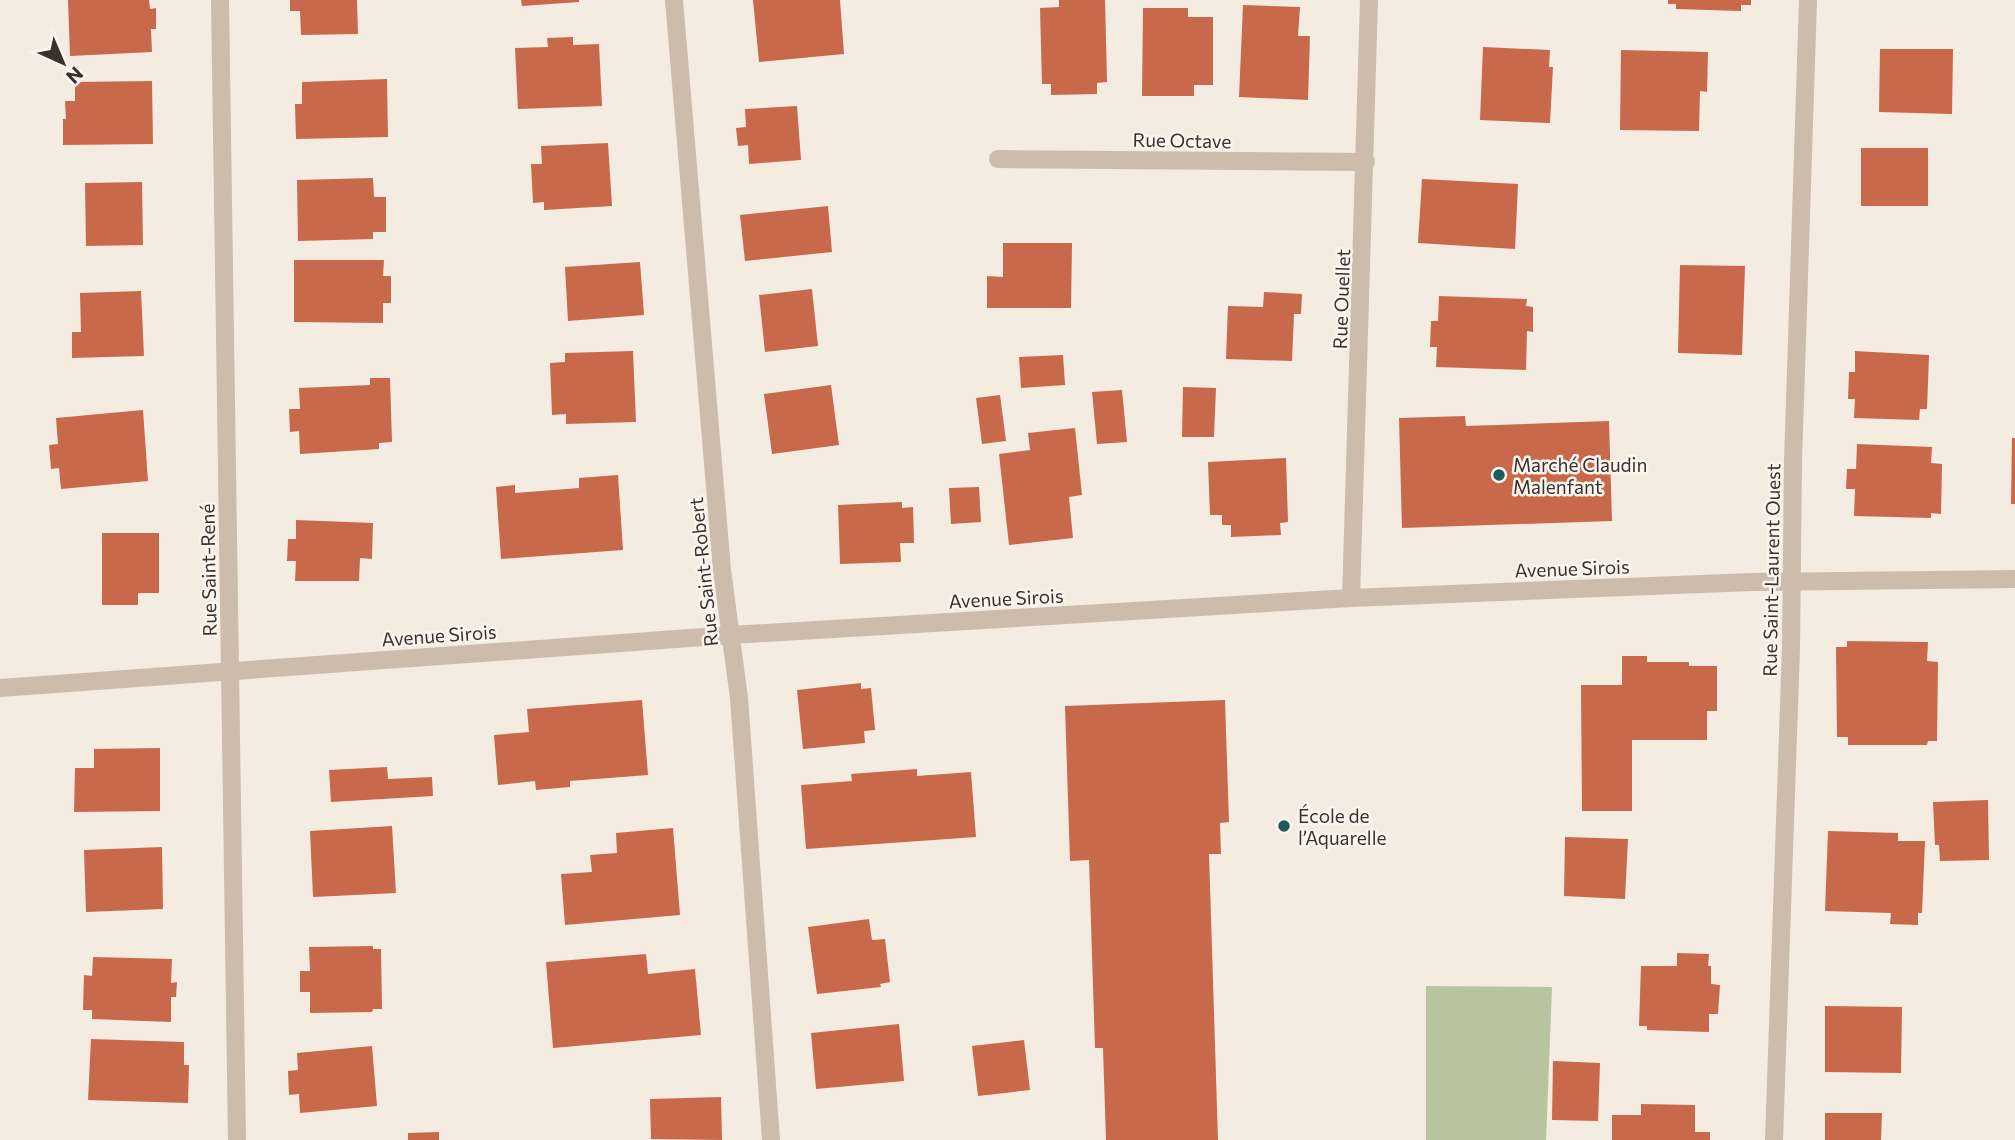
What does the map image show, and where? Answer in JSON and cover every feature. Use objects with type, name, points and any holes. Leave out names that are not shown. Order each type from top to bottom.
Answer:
[{"type":"street","name":"Rue Saint-René","points":[[220,0],[237,1140]]},
{"type":"street","name":"Rue Saint-Robert","points":[[674,0],[722,570],[739,698],[771,1140]]},
{"type":"street","name":"Rue Ouellet","points":[[1351,598],[1369,0]]},
{"type":"street","name":"Rue Saint-Laurent Ouest","points":[[1774,1140],[1793,582],[1793,474],[1808,0]]},
{"type":"street","name":"Rue Octave","points":[[998,159],[1366,162]]},
{"type":"street","name":"Avenue Sirois","points":[[0,688],[730,635],[1351,598],[1793,582],[2015,579]]},
{"type":"green space","points":[[1426,986],[1552,987],[1546,1140],[1426,1140]]},
{"type":"building","points":[[68,0],[149,0],[150,9],[156,8],[156,29],[151,29],[152,52],[70,56]]},
{"type":"building","points":[[290,0],[357,0],[358,34],[301,35],[300,11],[290,11]]},
{"type":"building","points":[[521,0],[579,0],[579,2],[522,6]]},
{"type":"building","points":[[753,0],[840,0],[844,54],[759,62]]},
{"type":"building","points":[[1059,0],[1105,0],[1107,82],[1097,83],[1097,94],[1051,95],[1051,84],[1042,84],[1040,8],[1059,7]]},
{"type":"building","points":[[1668,0],[1751,0],[1751,5],[1741,5],[1741,11],[1676,9],[1676,4],[1668,4]]},
{"type":"building","points":[[1243,5],[1300,7],[1298,36],[1310,36],[1308,100],[1239,97]]},
{"type":"building","points":[[1143,8],[1188,8],[1188,17],[1213,17],[1213,85],[1194,85],[1194,96],[1142,96]]},
{"type":"building","points":[[573,37],[573,45],[599,44],[602,106],[518,109],[515,48],[548,47],[547,38]]},
{"type":"building","points":[[1483,47],[1550,50],[1549,67],[1553,67],[1550,123],[1480,120]]},
{"type":"building","points":[[1880,49],[1953,49],[1952,114],[1879,112]]},
{"type":"building","points":[[1621,50],[1708,52],[1707,92],[1700,91],[1699,131],[1620,130]]},
{"type":"building","points":[[387,79],[388,137],[296,139],[295,104],[302,104],[302,82]]},
{"type":"building","points":[[152,81],[153,144],[63,145],[65,101],[75,101],[75,82]]},
{"type":"building","points":[[797,106],[801,160],[749,164],[748,145],[738,146],[736,128],[746,127],[745,109]]},
{"type":"building","points":[[608,143],[612,206],[544,210],[544,202],[533,203],[531,164],[542,164],[541,146]]},
{"type":"building","points":[[1861,148],[1928,148],[1928,206],[1861,206]]},
{"type":"building","points":[[373,178],[374,197],[386,197],[386,232],[373,232],[373,239],[298,241],[297,180]]},
{"type":"building","points":[[1422,179],[1518,184],[1515,249],[1418,243]]},
{"type":"building","points":[[142,182],[143,245],[86,246],[85,183]]},
{"type":"building","points":[[828,206],[832,252],[745,261],[740,215]]},
{"type":"building","points":[[1003,243],[1072,243],[1071,308],[987,308],[987,276],[1003,277]]},
{"type":"building","points":[[294,260],[384,260],[383,276],[391,276],[391,303],[383,303],[383,323],[294,322]]},
{"type":"building","points":[[640,262],[644,315],[568,321],[565,267]]},
{"type":"building","points":[[1680,265],[1745,266],[1742,355],[1678,353]]},
{"type":"building","points":[[812,289],[818,346],[765,352],[759,295]]},
{"type":"building","points":[[141,291],[144,356],[72,358],[72,332],[81,332],[80,293]]},
{"type":"building","points":[[1264,292],[1302,294],[1301,314],[1294,314],[1292,361],[1226,359],[1228,306],[1263,307]]},
{"type":"building","points":[[1439,296],[1527,299],[1526,306],[1533,307],[1533,332],[1527,331],[1526,370],[1436,367],[1437,347],[1430,347],[1431,321],[1438,321]]},
{"type":"building","points":[[633,351],[636,422],[566,424],[566,414],[552,415],[550,363],[565,362],[565,353]]},
{"type":"building","points":[[1855,351],[1929,355],[1927,409],[1920,409],[1919,420],[1854,418],[1855,399],[1848,399],[1849,372],[1855,372]]},
{"type":"building","points":[[1063,355],[1065,385],[1021,388],[1019,357]]},
{"type":"building","points":[[370,378],[390,378],[392,442],[379,443],[379,449],[300,454],[299,431],[290,432],[289,409],[300,409],[299,388],[370,385]]},
{"type":"building","points":[[831,385],[839,445],[772,454],[764,394]]},
{"type":"building","points":[[1183,387],[1216,388],[1214,437],[1182,437]]},
{"type":"building","points":[[1122,390],[1127,442],[1097,444],[1092,392]]},
{"type":"building","points":[[1000,395],[1006,441],[982,444],[976,398]]},
{"type":"building","points":[[143,410],[148,481],[61,489],[59,468],[51,469],[49,445],[58,444],[56,418]]},
{"type":"building","points":[[1465,416],[1466,426],[1609,421],[1612,521],[1402,528],[1399,418]]},
{"type":"building","points":[[1075,428],[1082,495],[1069,497],[1073,538],[1009,545],[999,454],[1030,450],[1028,433]]},
{"type":"building","points":[[2012,438],[2015,438],[2015,504],[2011,504]]},
{"type":"building","points":[[1857,444],[1932,447],[1931,463],[1942,464],[1941,514],[1931,513],[1931,518],[1854,516],[1855,489],[1846,489],[1847,469],[1856,469]]},
{"type":"building","points":[[1286,458],[1288,522],[1280,523],[1281,535],[1231,537],[1231,525],[1222,525],[1222,515],[1210,515],[1208,462]]},
{"type":"building","points":[[618,475],[623,550],[501,559],[496,487],[515,485],[515,493],[579,488],[579,478]]},
{"type":"building","points":[[979,487],[981,522],[951,524],[949,488]]},
{"type":"building","points":[[902,502],[902,508],[913,507],[914,543],[900,543],[901,562],[840,564],[838,505]]},
{"type":"building","points":[[296,520],[373,523],[372,559],[360,558],[359,581],[295,581],[296,561],[287,561],[288,539],[296,539]]},
{"type":"building","points":[[102,533],[159,533],[159,593],[138,593],[138,605],[102,605]]},
{"type":"building","points":[[1847,641],[1928,642],[1927,661],[1938,662],[1937,741],[1928,741],[1927,745],[1848,745],[1848,737],[1837,737],[1836,647],[1847,647]]},
{"type":"building","points":[[1622,656],[1647,656],[1647,662],[1689,662],[1689,666],[1717,666],[1717,711],[1707,711],[1707,740],[1632,740],[1632,811],[1582,811],[1581,685],[1622,685]]},
{"type":"building","points":[[861,683],[861,689],[871,688],[875,730],[864,731],[865,743],[803,749],[797,690]]},
{"type":"building","points":[[642,700],[648,775],[570,781],[570,787],[536,790],[535,781],[498,785],[494,735],[529,732],[527,709]]},
{"type":"building","points":[[1225,700],[1229,822],[1220,823],[1221,854],[1209,854],[1218,1140],[1106,1140],[1103,1048],[1095,1048],[1089,860],[1070,861],[1065,706]]},
{"type":"building","points":[[160,748],[160,811],[74,812],[75,768],[94,768],[94,749]]},
{"type":"building","points":[[387,767],[388,779],[432,777],[433,796],[331,802],[329,770]]},
{"type":"building","points":[[917,769],[917,776],[971,772],[976,837],[806,849],[801,785],[852,781],[851,774]]},
{"type":"building","points":[[1988,800],[1989,860],[1940,861],[1939,845],[1935,845],[1933,802]]},
{"type":"building","points":[[392,826],[396,893],[313,897],[310,831]]},
{"type":"building","points":[[673,828],[680,915],[565,925],[561,874],[592,872],[590,855],[617,853],[616,833]]},
{"type":"building","points":[[1828,831],[1898,833],[1898,841],[1925,841],[1922,913],[1918,913],[1918,925],[1890,924],[1891,913],[1825,911]]},
{"type":"building","points":[[1565,837],[1628,839],[1625,899],[1564,896]]},
{"type":"building","points":[[162,847],[163,909],[86,912],[84,850]]},
{"type":"building","points":[[869,919],[872,940],[885,939],[890,982],[880,984],[881,987],[817,994],[808,927]]},
{"type":"building","points":[[373,946],[373,949],[381,949],[382,1009],[373,1009],[372,1012],[310,1013],[310,992],[300,992],[300,971],[310,971],[309,947]]},
{"type":"building","points":[[1677,953],[1709,954],[1711,984],[1720,985],[1718,1014],[1709,1014],[1709,1032],[1647,1030],[1647,1026],[1639,1026],[1641,966],[1677,966]]},
{"type":"building","points":[[646,954],[648,974],[695,969],[701,1035],[553,1048],[546,962]]},
{"type":"building","points":[[93,957],[172,959],[171,983],[177,982],[176,997],[171,997],[171,1022],[92,1019],[92,1010],[83,1010],[84,975],[92,976]]},
{"type":"building","points":[[1825,1006],[1902,1007],[1901,1073],[1825,1072]]},
{"type":"building","points":[[899,1024],[904,1081],[816,1089],[811,1033]]},
{"type":"building","points":[[91,1039],[184,1042],[184,1065],[189,1065],[188,1103],[88,1100]]},
{"type":"building","points":[[1024,1040],[1030,1090],[978,1096],[972,1046]]},
{"type":"building","points":[[372,1046],[377,1106],[300,1113],[299,1094],[289,1095],[288,1071],[298,1070],[297,1053]]},
{"type":"building","points":[[1553,1061],[1600,1063],[1598,1121],[1552,1120]]},
{"type":"building","points":[[721,1097],[722,1140],[651,1139],[650,1099]]},
{"type":"building","points":[[1641,1104],[1695,1105],[1695,1132],[1710,1132],[1710,1140],[1612,1140],[1612,1115],[1641,1115]]},
{"type":"building","points":[[1825,1113],[1882,1113],[1881,1140],[1825,1140]]},
{"type":"building","points":[[439,1132],[439,1140],[408,1140],[408,1133]]},
{"type":"place","name":"Marché Claudin Malenfant","points":[[1499,475]]},
{"type":"place","name":"École de l’Aquarelle","points":[[1284,826]]}]
